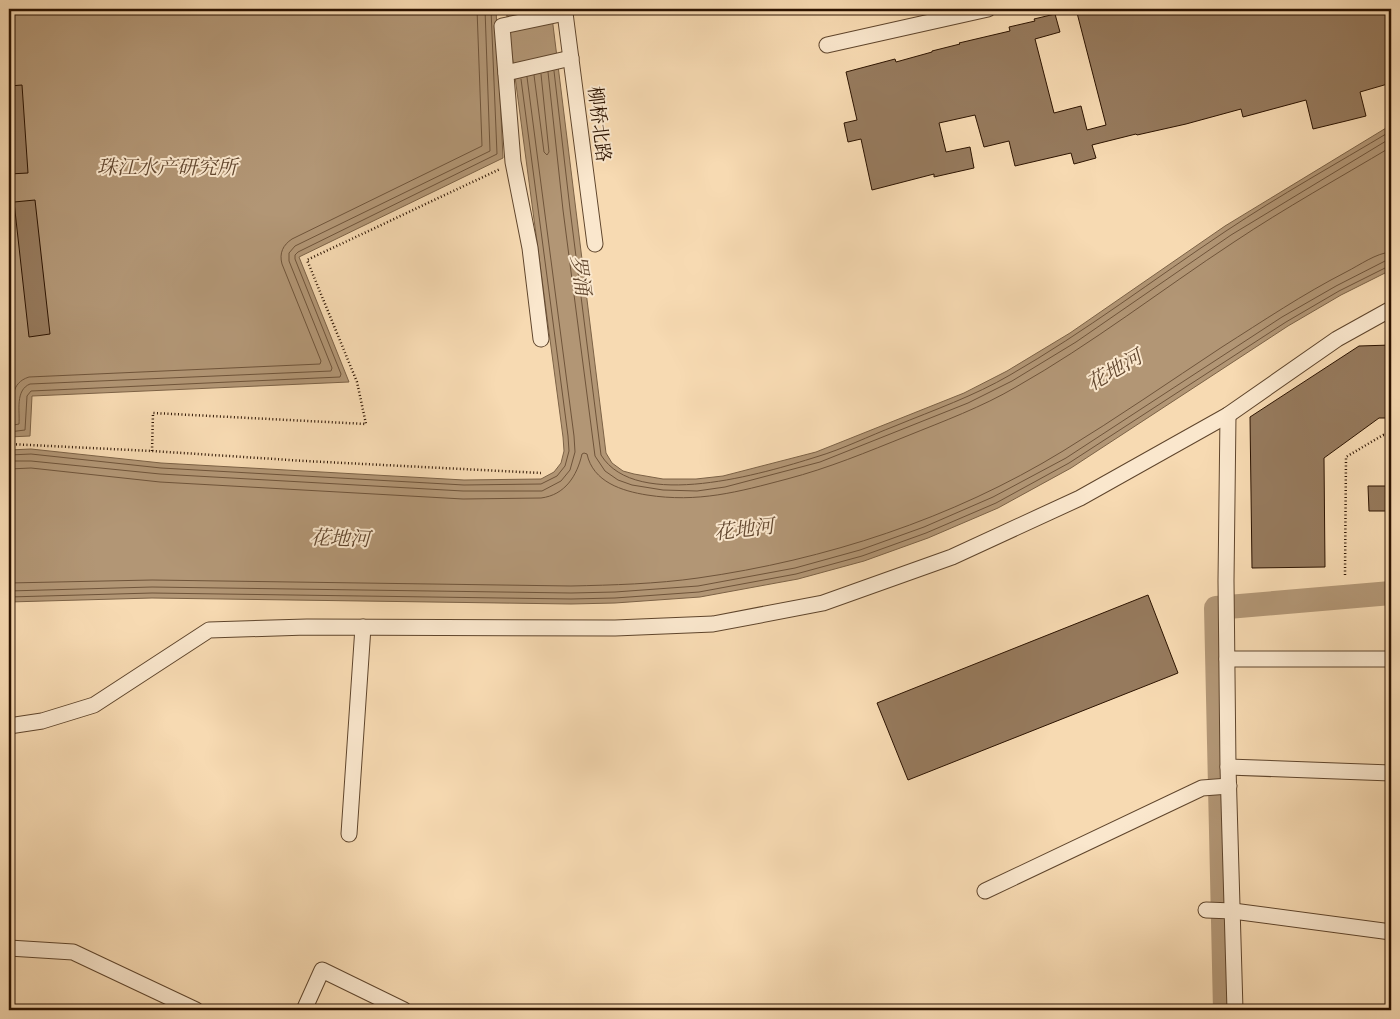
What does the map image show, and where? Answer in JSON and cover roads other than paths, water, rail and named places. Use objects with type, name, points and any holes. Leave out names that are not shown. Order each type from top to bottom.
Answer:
[{"type":"street","points":[[826,45],[988,9]]},
{"type":"street","points":[[541,339],[530,248],[513,162],[502,26],[566,11]]},
{"type":"street","name":"柳桥北路","points":[[566,11],[595,244]]},
{"type":"street","points":[[506,73],[571,58]]},
{"type":"street","points":[[9,726],[42,721],[94,705],[209,630],[307,627],[615,628],[713,624],[823,603],[952,557],[1080,498],[1228,415],[1337,339],[1391,309]]},
{"type":"street","points":[[1228,415],[1228,767],[1235,1010]]},
{"type":"street","points":[[349,834],[363,627]]},
{"type":"street","points":[[1227,659],[1391,659]]},
{"type":"street","points":[[1228,767],[1391,773]]},
{"type":"street","points":[[985,891],[1202,788],[1229,786]]},
{"type":"street","points":[[1206,910],[1233,911],[1391,932]]},
{"type":"street","points":[[9,948],[73,952],[196,1010]]},
{"type":"street","points":[[304,1010],[322,970],[404,1010]]},
{"type":"water","name":"珠江水产研究所","points":[[9,9],[496,9],[503,158],[299,257],[349,382],[32,396],[30,436],[9,437]]},
{"type":"water","points":[[506,9],[551,9],[606,453],[612,463],[623,471],[663,479],[696,479],[723,476],[816,452],[964,393],[1007,371],[1070,333],[1225,226],[1391,125],[1391,270],[1341,295],[1288,326],[1071,468],[998,508],[928,538],[864,561],[798,579],[700,597],[615,603],[152,598],[9,602],[9,450],[31,449],[161,463],[464,480],[541,479],[554,472],[561,463],[564,451],[563,437]]},
{"type":"waterway","points":[[1225,1010],[1216,608],[1391,593]]},
{"type":"water label","name":"罗涌","points":[[581,275]]},
{"type":"water label","name":"花地河","points":[[1114,370]]},
{"type":"water label","name":"花地河","points":[[744,529]]},
{"type":"water label","name":"花地河","points":[[340,538]]}]
